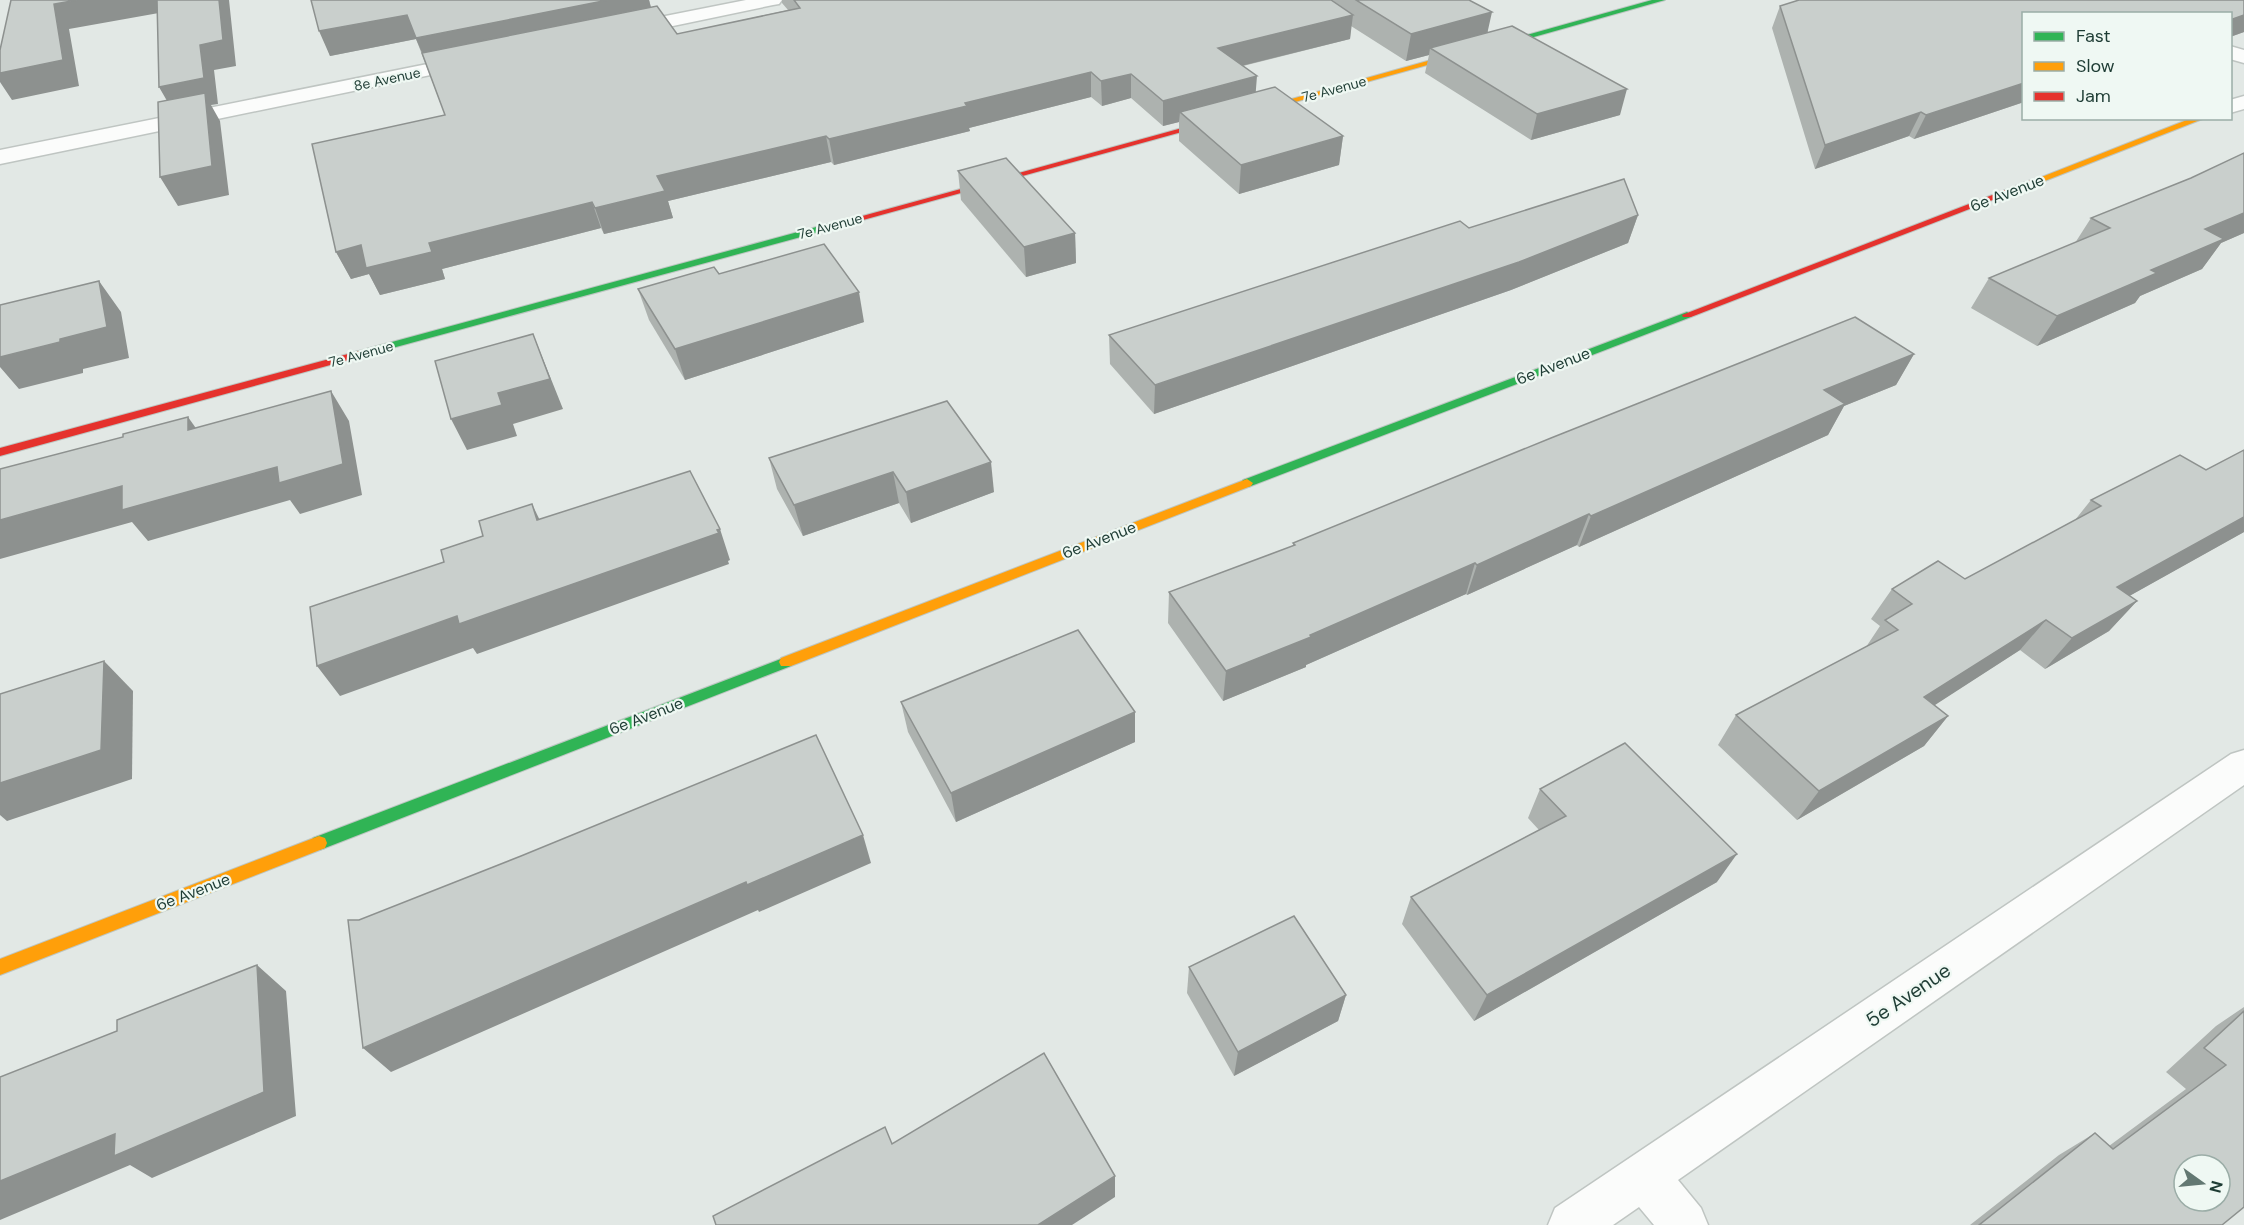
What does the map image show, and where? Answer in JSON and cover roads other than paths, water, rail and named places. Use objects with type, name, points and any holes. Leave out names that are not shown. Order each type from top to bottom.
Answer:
[{"type":"street","points":[[604,34],[716,5],[773,0]]},
{"type":"street","name":"7e Avenue","points":[[0,452],[1661,0]]},
{"type":"street","name":"8e Avenue","points":[[0,157],[488,58]]},
{"type":"street","name":"6e Avenue","points":[[0,967],[1141,524],[2196,120]]},
{"type":"street","name":"5e Avenue","points":[[1572,1225],[2244,765]]},
{"type":"street","points":[[1644,1175],[1684,1225]]}]
